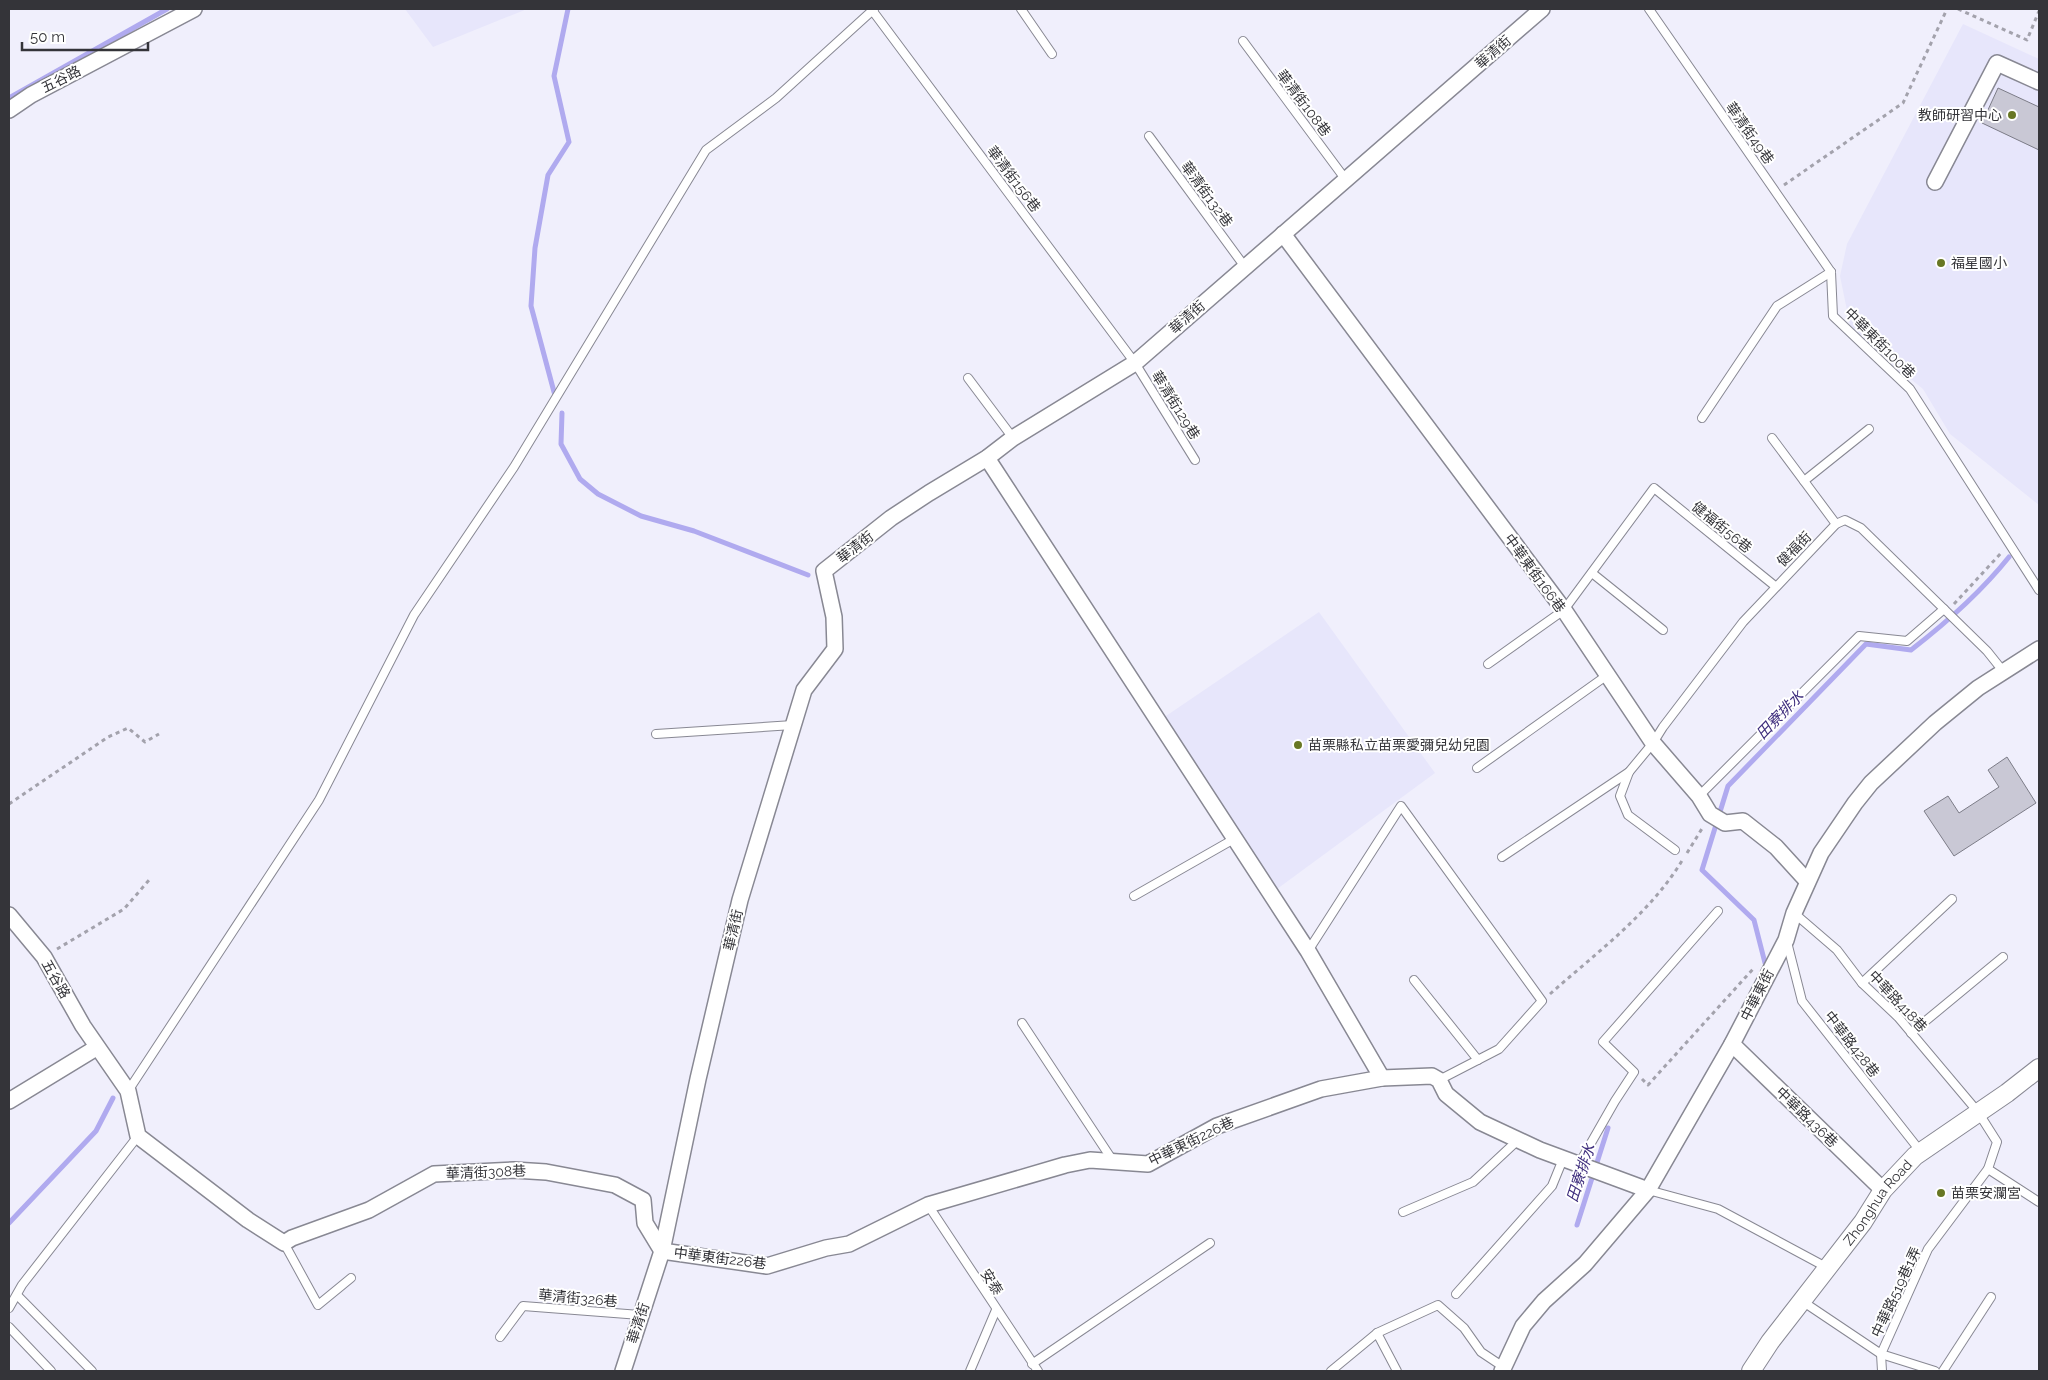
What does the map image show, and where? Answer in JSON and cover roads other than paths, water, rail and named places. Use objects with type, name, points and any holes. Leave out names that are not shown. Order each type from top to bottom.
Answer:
[{"type":"street","name":"五谷路","points":[[9,110],[31,95],[194,9]]},
{"type":"street","name":"華清街","points":[[623,1371],[662,1251],[696,1088],[740,900],[804,690],[835,649],[834,617],[824,571],[891,518],[987,458],[1013,438],[1135,363],[1542,9]]},
{"type":"street","points":[[1935,182],[1998,63],[2039,82]]},
{"type":"street","name":"中華東街166巷","points":[[1284,234],[1564,610],[1606,676],[1653,744],[1699,796],[1710,814],[1725,823],[1743,821],[1776,847],[1807,881]]},
{"type":"street","points":[[987,458],[1308,951],[1382,1078]]},
{"type":"street","name":"中華東街","points":[[1505,1370],[1523,1326],[1544,1302],[1585,1264],[1648,1190],[1732,1044],[1786,940],[1794,913],[1807,881],[1836,829],[1872,783],[1935,723],[2003,671],[2039,649]]},
{"type":"street","name":"五谷路","points":[[9,915],[44,957],[96,1048],[128,1091]]},
{"type":"street","name":"中華路436巷","points":[[1732,1044],[1882,1190]]},
{"type":"street","points":[[9,1101],[96,1048]]},
{"type":"street","name":"Zhonghua Road","points":[[1750,1371],[1826,1267],[1863,1222],[1882,1190],[1921,1152],[2039,1068]]},
{"type":"street","name":"中華東街226巷","points":[[662,1251],[766,1266],[826,1248],[849,1244],[928,1205],[1065,1165],[1090,1160],[1148,1164],[1216,1126],[1320,1090],[1382,1078],[1432,1076],[1439,1080]]},
{"type":"street","points":[[1439,1080],[1446,1094],[1480,1122],[1563,1159],[1648,1190]]},
{"type":"street","points":[[128,1091],[138,1136],[248,1220],[284,1243]]},
{"type":"street","name":"華清街308巷","points":[[284,1243],[292,1238],[369,1210],[434,1174],[514,1170],[546,1172],[615,1185],[643,1200],[645,1223],[662,1251]]},
{"type":"lane","points":[[1021,9],[1052,54]]},
{"type":"lane","name":"華清街49巷","points":[[1649,9],[1831,272]]},
{"type":"lane","points":[[128,1091],[319,800],[414,615],[514,467],[706,150],[776,98],[873,10]]},
{"type":"lane","name":"華清街156巷","points":[[873,10],[1135,363]]},
{"type":"lane","name":"華清街108巷","points":[[1242,41],[1346,180]]},
{"type":"lane","name":"華清街132巷","points":[[1148,136],[1245,267]]},
{"type":"lane","points":[[1702,418],[1777,306],[1831,272]]},
{"type":"lane","name":"中華東街100巷","points":[[1831,272],[1833,316],[1910,389],[2039,590]]},
{"type":"lane","name":"華清街129巷","points":[[1135,363],[1195,460]]},
{"type":"lane","points":[[968,378],[1013,438]]},
{"type":"lane","points":[[1804,481],[1869,429]]},
{"type":"lane","points":[[1772,438],[1836,524],[1844,520],[1861,528],[1958,622],[2003,671]]},
{"type":"lane","name":"健福街56巷","points":[[1592,573],[1654,488],[1775,586]]},
{"type":"lane","name":"健福街","points":[[1502,857],[1629,772],[1653,744],[1663,727],[1743,622],[1775,586],[1836,524]]},
{"type":"lane","points":[[1488,664],[1564,610],[1592,573],[1663,630]]},
{"type":"lane","points":[[1699,796],[1859,636],[1907,641],[1945,610]]},
{"type":"lane","points":[[1477,768],[1606,676]]},
{"type":"lane","points":[[656,734],[793,725]]},
{"type":"lane","name":"健福街","points":[[1629,772],[1620,796],[1628,815],[1675,850]]},
{"type":"lane","points":[[1308,951],[1401,806],[1542,1002],[1499,1049],[1439,1080]]},
{"type":"lane","points":[[1134,896],[1234,839]]},
{"type":"lane","points":[[1862,983],[1952,899]]},
{"type":"lane","points":[[1582,1165],[1615,1101],[1634,1072],[1603,1042],[1718,911]]},
{"type":"lane","name":"中華路418巷","points":[[1794,913],[1837,950],[1862,983],[1911,1033],[1978,1112],[1997,1142],[1988,1168]]},
{"type":"lane","name":"中華路428巷","points":[[1786,940],[1802,1001],[1921,1152]]},
{"type":"lane","points":[[1911,1033],[2003,957]]},
{"type":"lane","points":[[1414,980],[1478,1060]]},
{"type":"lane","points":[[1022,1023],[1114,1162]]},
{"type":"lane","points":[[9,1308],[138,1136]]},
{"type":"lane","points":[[1403,1212],[1473,1182],[1518,1140]]},
{"type":"lane","points":[[1456,1294],[1552,1186],[1563,1159]]},
{"type":"lane","points":[[1988,1168],[2039,1202]]},
{"type":"lane","name":"中華路519巷1弄","points":[[1881,1354],[1928,1250],[1988,1168]]},
{"type":"lane","points":[[1648,1190],[1718,1209],[1826,1267]]},
{"type":"lane","name":"安泰","points":[[928,1205],[1038,1371]]},
{"type":"lane","points":[[284,1243],[318,1305],[351,1278]]},
{"type":"lane","points":[[1032,1364],[1210,1243]]},
{"type":"lane","points":[[17,1295],[92,1371]]},
{"type":"lane","points":[[1943,1371],[1992,1297]]},
{"type":"lane","points":[[1802,1301],[1881,1354],[1935,1371]]},
{"type":"lane","points":[[1331,1371],[1377,1333],[1438,1305],[1464,1328],[1481,1352],[1505,1370]]},
{"type":"lane","name":"華清街326巷","points":[[500,1337],[523,1306],[640,1315]]},
{"type":"lane","points":[[970,1371],[996,1310]]},
{"type":"lane","points":[[9,1327],[51,1371]]},
{"type":"lane","points":[[1377,1333],[1397,1371]]},
{"type":"lane","points":[[1881,1354],[1882,1371]]},
{"type":"waterway","points":[[9,98],[167,9]]},
{"type":"waterway","points":[[554,392],[531,306],[535,248],[548,175],[569,142],[554,76],[568,9]]},
{"type":"waterway","points":[[562,413],[561,444],[580,479],[598,494],[641,516],[694,531],[808,575]]},
{"type":"waterway","name":"田寮排水","points":[[1765,963],[1754,920],[1702,870],[1728,786],[1866,644],[1911,650],[1963,606],[2009,557]]},
{"type":"waterway","points":[[9,1223],[96,1131],[113,1098]]},
{"type":"waterway","name":"田寮排水","points":[[1577,1225],[1608,1128]]},
{"type":"place","name":"教師研習中心","points":[[2012,115]]},
{"type":"place","name":"福星國小","points":[[1941,263]]},
{"type":"place","name":"苗栗縣私立苗栗愛彌兒幼兒園","points":[[1298,745]]},
{"type":"place","name":"苗栗安瀾宮","points":[[1941,1193]]}]
